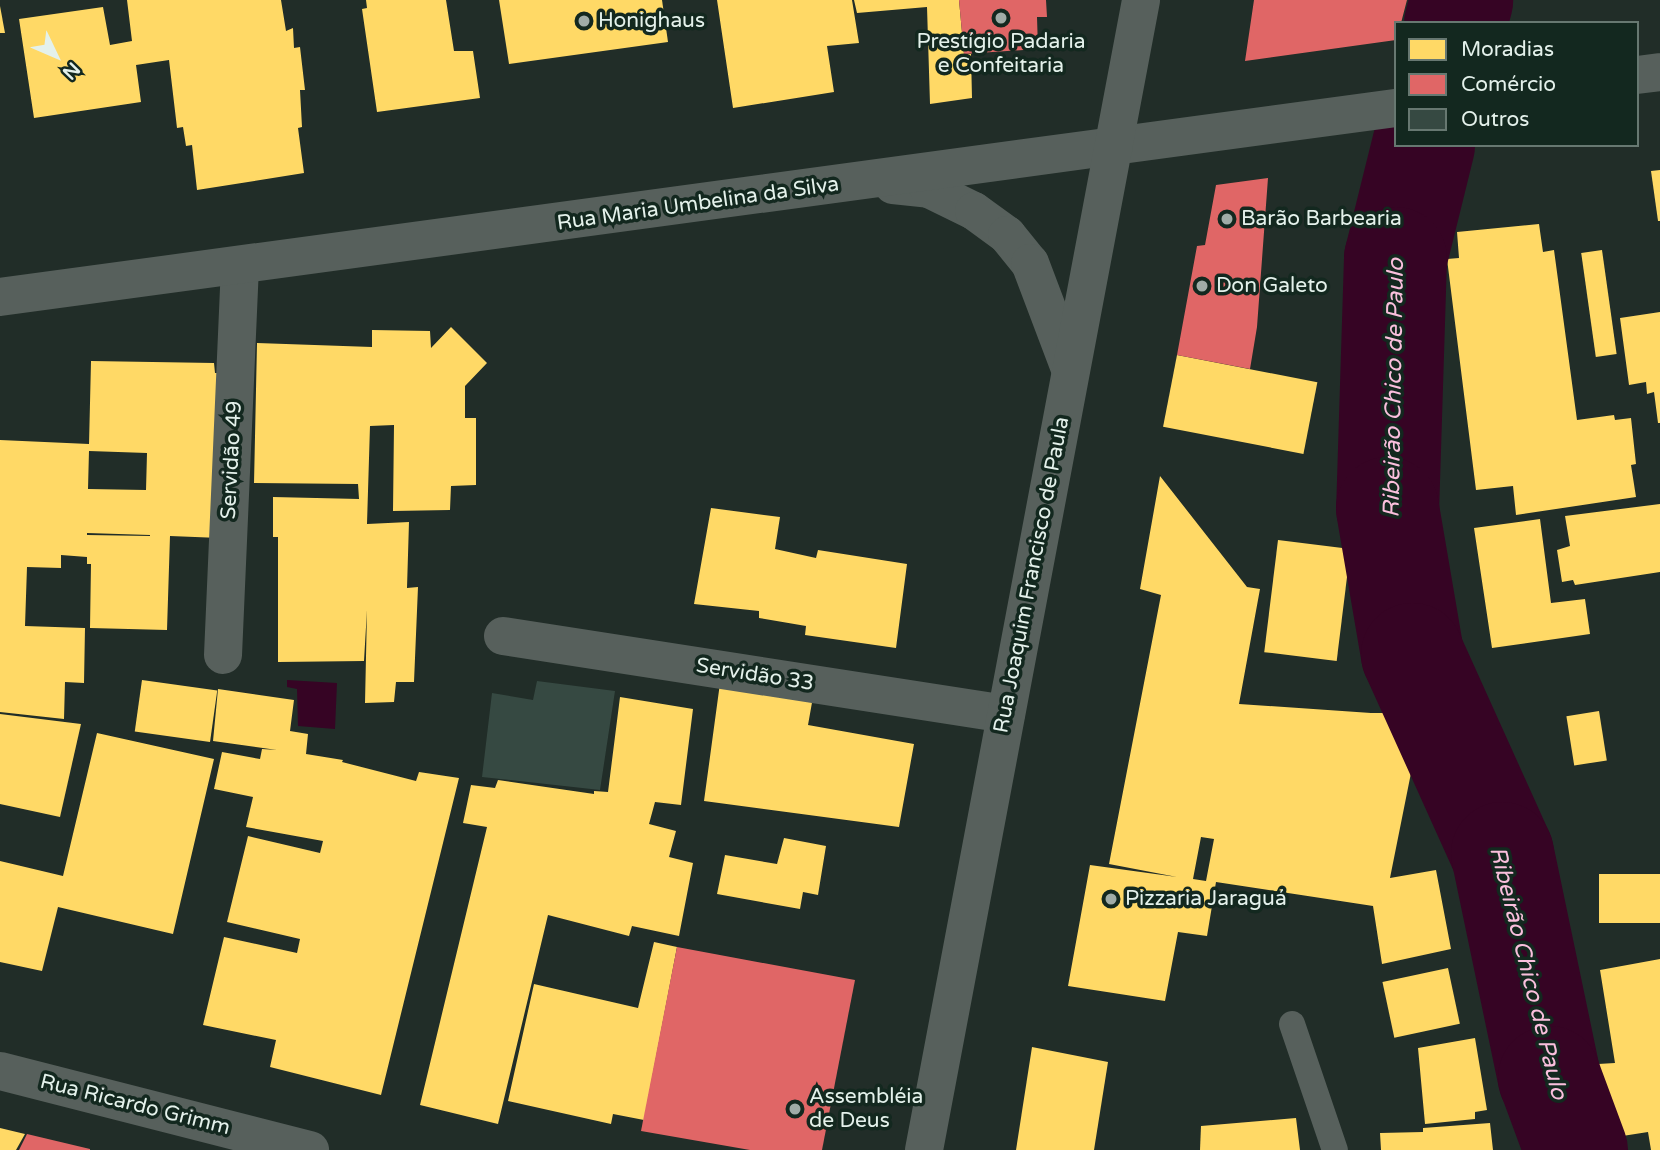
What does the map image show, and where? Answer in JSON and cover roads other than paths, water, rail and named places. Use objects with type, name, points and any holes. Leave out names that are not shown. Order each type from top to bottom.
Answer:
[{"type":"main road","name":"Rua Joaquim Francisco de Paula","points":[[924,1150],[1141,0]]},
{"type":"main road","points":[[1639,75],[1660,72]]},
{"type":"main road","name":"Rua Maria Umbelina da Silva","points":[[0,297],[1394,108]]},
{"type":"main road","points":[[860,181],[929,190],[974,211],[1007,235],[1030,263],[1071,371]]},
{"type":"main road","name":"Servidão 49","points":[[223,654],[240,265]]},
{"type":"main road","name":"Servidão 33","points":[[503,636],[1006,715]]},
{"type":"main road","name":"Rua Ricardo Grimm","points":[[0,1071],[310,1150]]},
{"type":"lane","points":[[1292,1024],[1335,1150]]},
{"type":"waterway","name":"Ribeirão Chico de Paulo","points":[[1456,21],[1461,0]]},
{"type":"waterway","name":"Ribeirão Chico de Paulo","points":[[1423,147],[1395,258],[1387,508],[1412,654],[1502,853],[1549,1077],[1576,1150]]},
{"type":"place","name":"Prestígio Padaria e Confeitaria","points":[[1001,18]]},
{"type":"place","name":"Honighaus","points":[[584,21]]},
{"type":"place","name":"Barão Barbearia","points":[[1227,219]]},
{"type":"place","name":"Don Galeto","points":[[1202,286]]},
{"type":"place","name":"Pizzaria Jaraguá","points":[[1111,899]]},
{"type":"place","name":"Assembléia de Deus","points":[[795,1109]]}]
